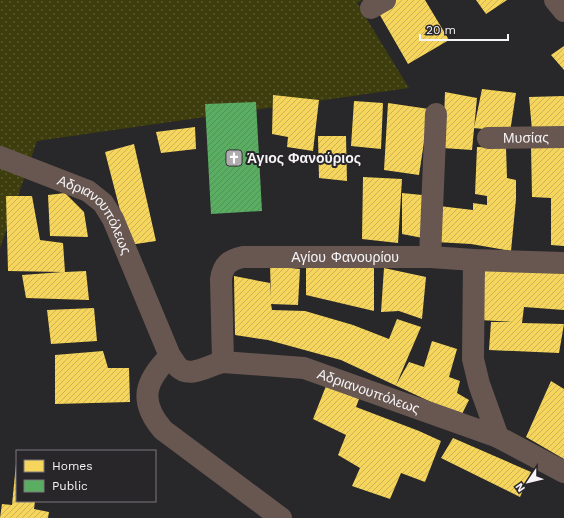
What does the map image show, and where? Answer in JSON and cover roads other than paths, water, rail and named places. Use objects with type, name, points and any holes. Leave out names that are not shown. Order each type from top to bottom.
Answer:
[{"type":"street","points":[[555,0],[564,12]]},
{"type":"street","points":[[430,257],[436,114]]},
{"type":"street","name":"Μυσίας","points":[[488,138],[564,137]]},
{"type":"street","name":"Αδριανουπόλεως","points":[[0,157],[80,187],[88,191],[103,203],[113,219],[170,356],[177,367],[184,371],[193,372],[212,364],[223,362],[304,368],[498,437],[564,472]]},
{"type":"street","name":"Αγίου Φανουρίου","points":[[223,362],[221,279],[222,270],[227,263],[234,259],[243,257],[430,257],[474,260],[564,262]]},
{"type":"street","points":[[474,260],[473,359],[479,384],[498,437]]},
{"type":"street","points":[[170,356],[154,374],[149,384],[149,408],[153,419],[163,430],[281,518]]},
{"type":"place","name":"Άγιος Φανούριος","points":[[234,158]]}]
